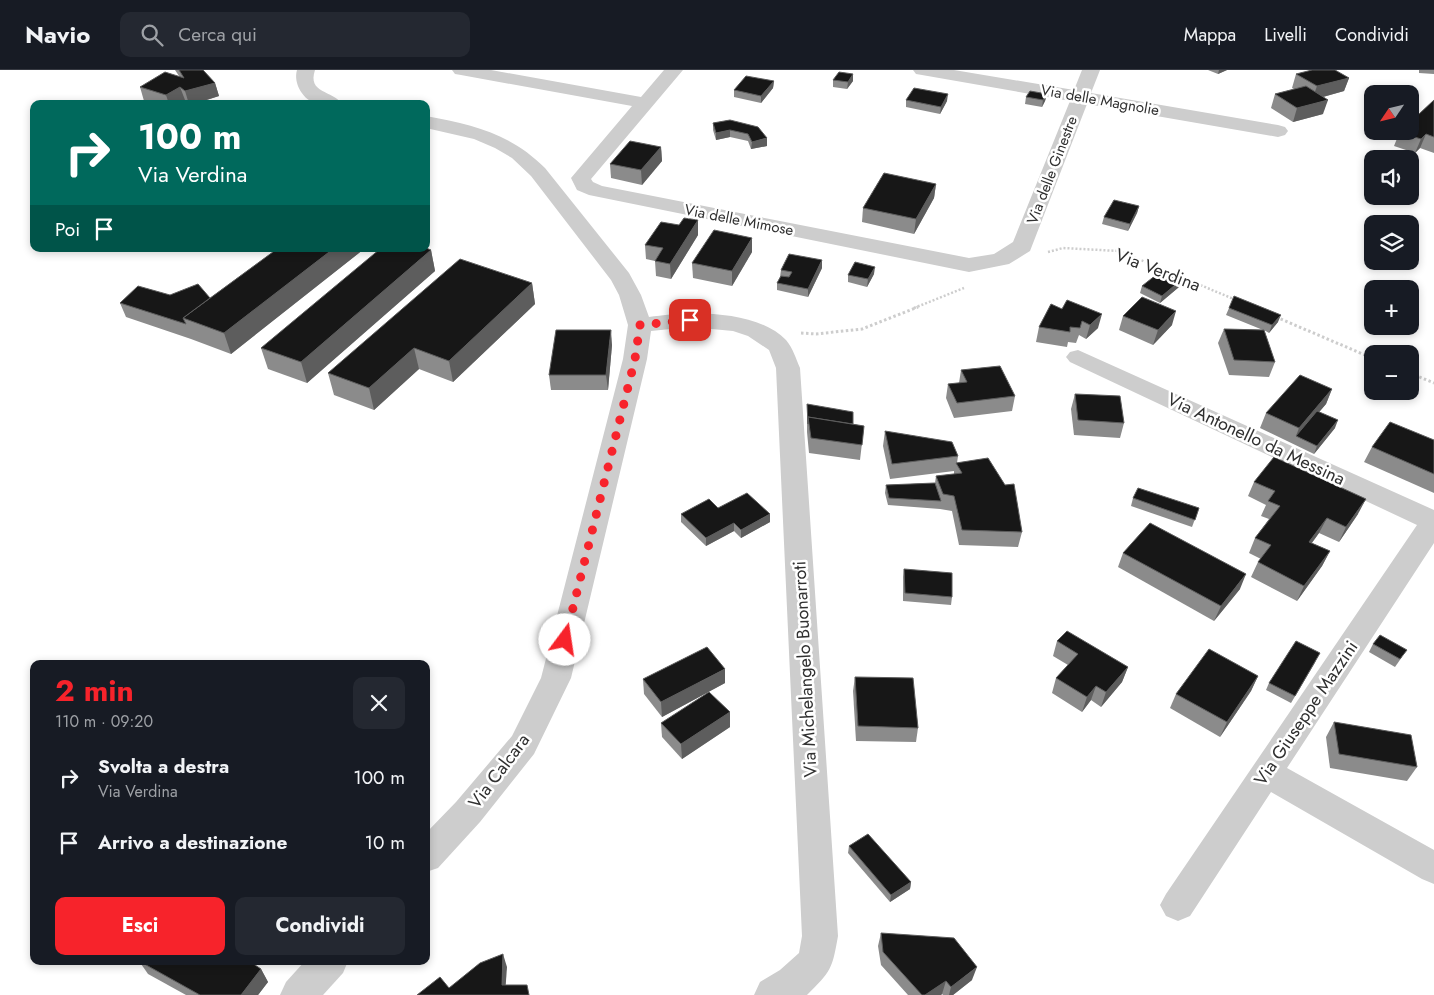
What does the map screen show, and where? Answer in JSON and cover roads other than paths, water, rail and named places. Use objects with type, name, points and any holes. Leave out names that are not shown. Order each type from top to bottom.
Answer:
[{"type":"street","points":[[306,70],[303,75],[305,83],[322,100]]},
{"type":"street","points":[[461,70],[645,103],[674,70]]},
{"type":"street","name":"Via delle Magnolie","points":[[922,70],[1278,131]]},
{"type":"street","name":"Via delle Ginestre","points":[[1005,263],[1022,246],[1091,70]]},
{"type":"street","name":"Via delle Mimose","points":[[645,103],[581,178],[584,186],[596,192],[969,265],[1005,263]]},
{"type":"street","points":[[430,123],[454,126],[482,136],[512,149],[526,160],[538,172],[620,278],[630,295],[640,325]]},
{"type":"street","name":"Via Michelangelo Buonarroti","points":[[640,325],[690,320],[718,321],[761,333],[778,346],[788,368],[820,936],[815,962],[792,983],[773,995]]},
{"type":"street","name":"Via Calcara","points":[[430,853],[468,812],[523,745],[556,678],[635,359],[640,325]]},
{"type":"street","name":"Via Antonello da Messina","points":[[1078,357],[1434,521]]},
{"type":"street","name":"Via Giuseppe Mazzini","points":[[1178,905],[1434,521]]},
{"type":"street","points":[[1266,773],[1434,868]]},
{"type":"street","points":[[299,995],[326,965]]}]
